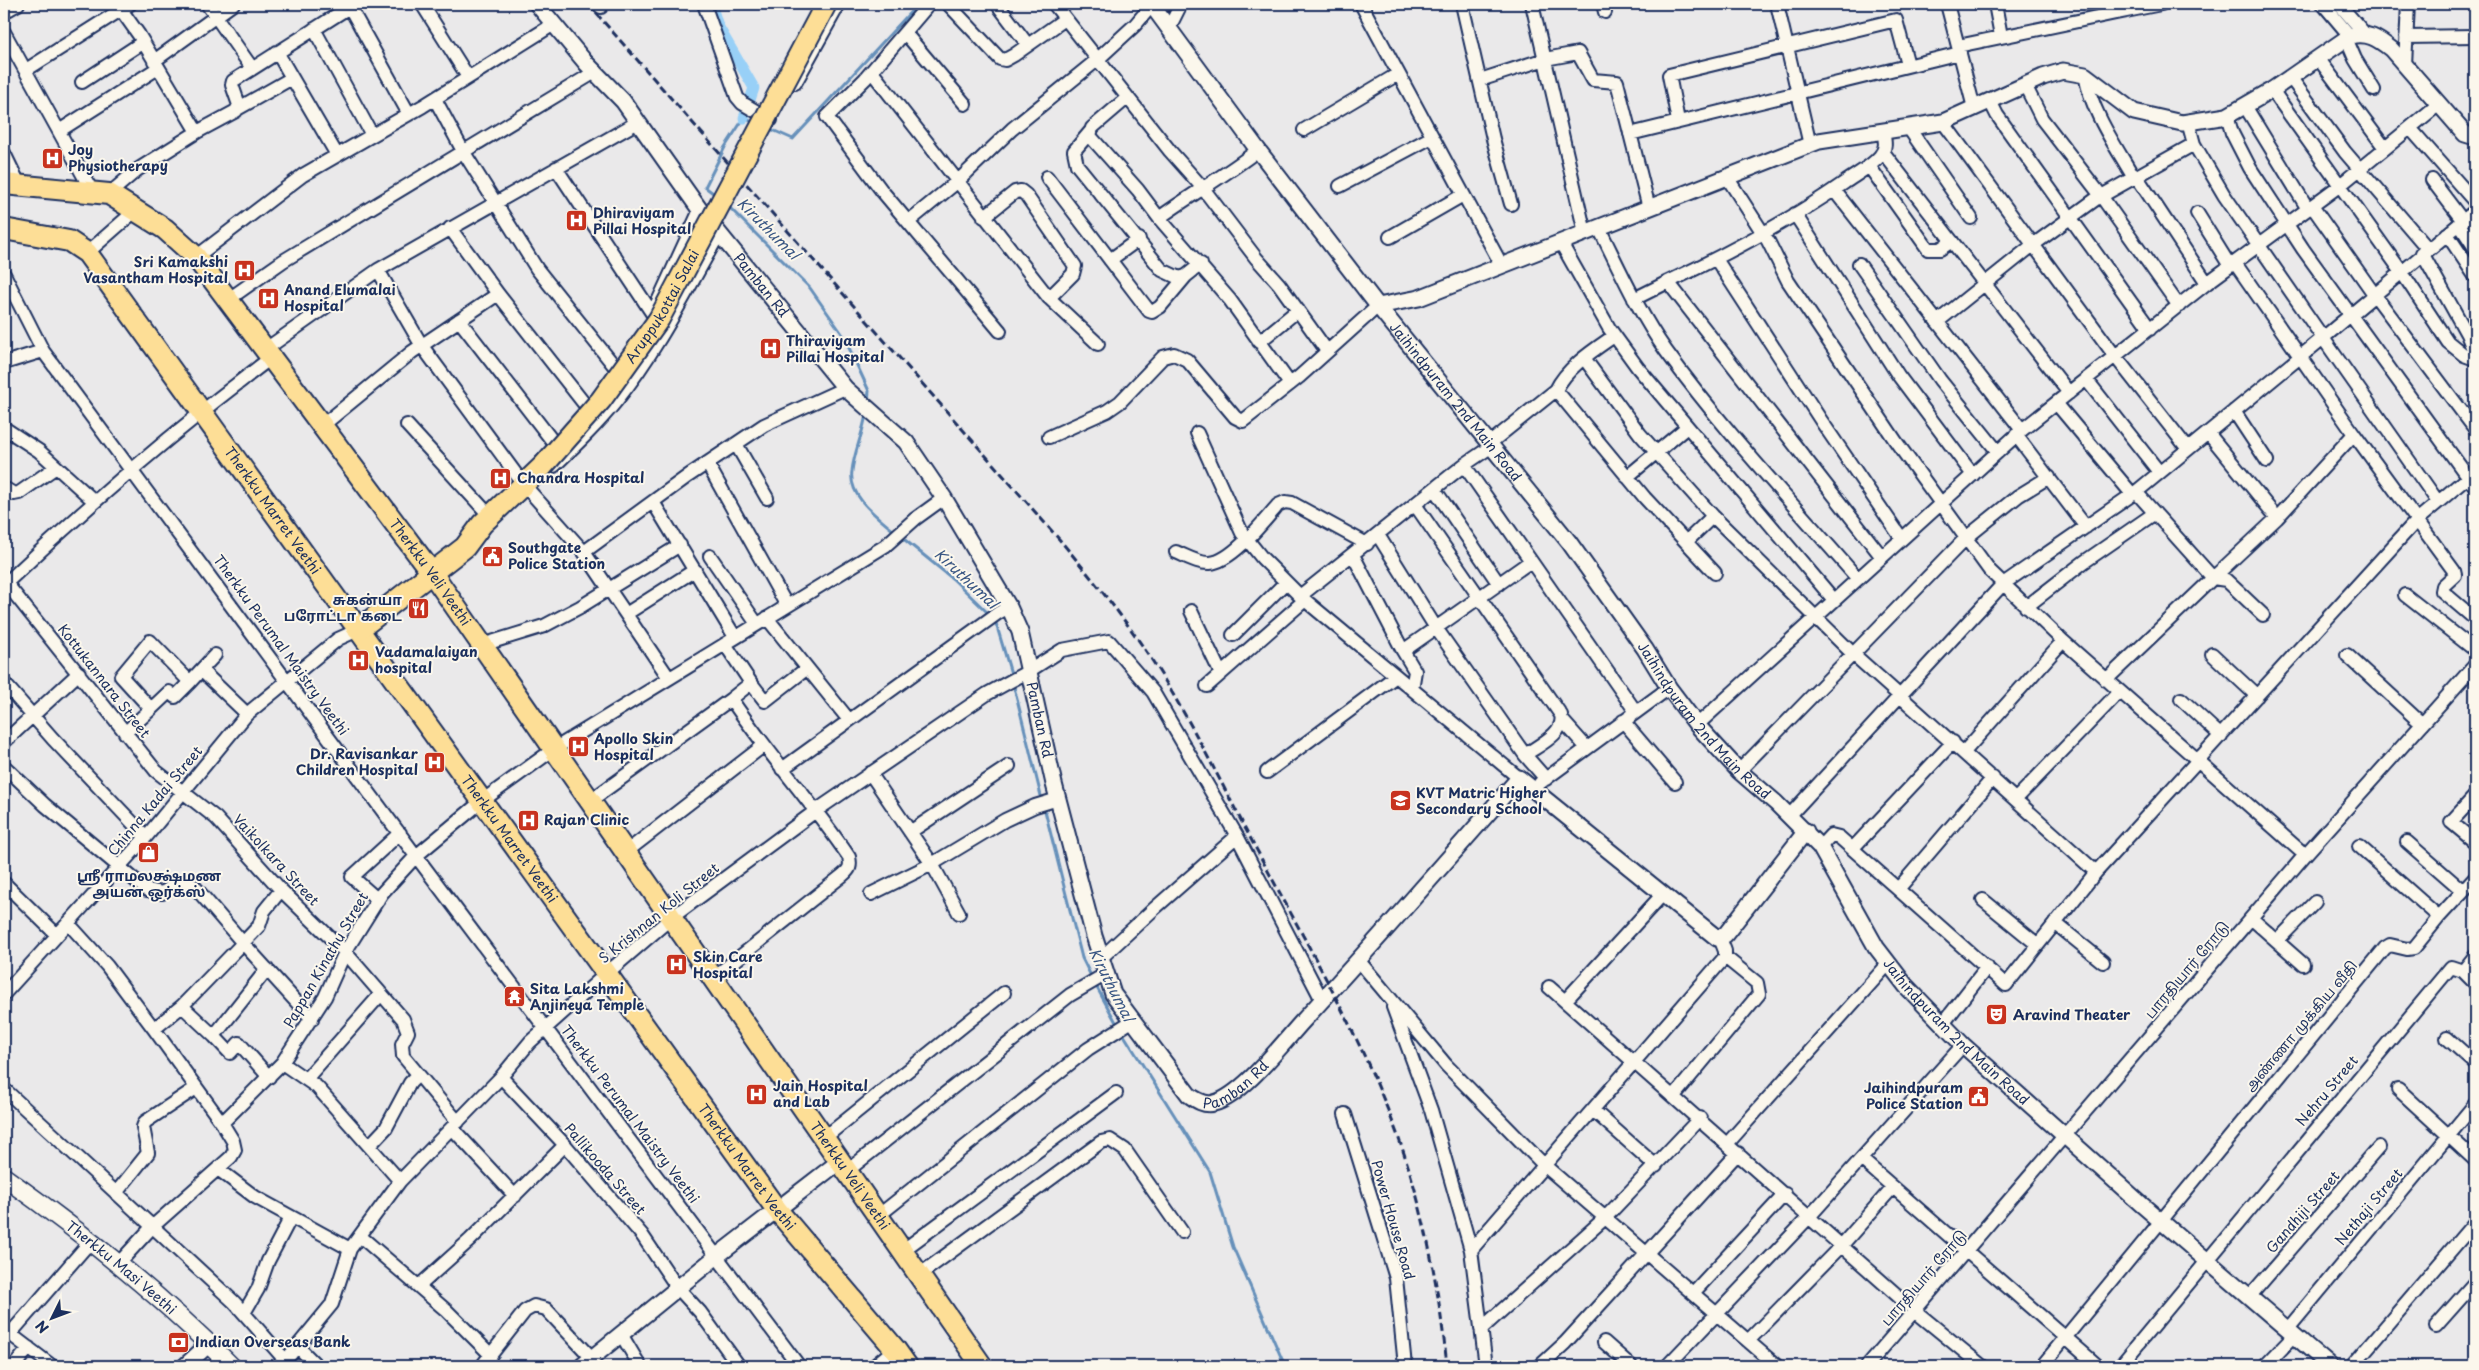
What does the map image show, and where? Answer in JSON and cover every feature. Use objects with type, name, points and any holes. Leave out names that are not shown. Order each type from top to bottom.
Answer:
[{"type":"main road","name":"Aruppukottai Salai","points":[[354,625],[428,568],[454,539],[486,520],[533,475],[601,400],[659,319],[826,4]]},
{"type":"main road","name":"Therkku Veli Veethi","points":[[12,185],[101,194],[136,210],[165,229],[196,257],[428,568],[982,1366]]},
{"type":"main road","name":"Therkku Marret Veethi","points":[[4,229],[69,241],[87,253],[777,1210],[895,1349],[907,1366]]},
{"type":"main road","name":"Therkku Masi Veethi","points":[[4,1177],[65,1220],[118,1264],[230,1366]]},
{"type":"street","points":[[4,12],[18,4]]},
{"type":"street","points":[[207,4],[252,68]]},
{"type":"street","points":[[59,131],[156,64],[233,4]]},
{"type":"street","points":[[422,4],[468,77]]},
{"type":"street","name":"Pamban Rd","points":[[537,4],[595,72],[623,101],[700,210],[850,393],[906,442],[944,498],[1004,610],[1020,632],[1025,673],[1054,801],[1101,958],[1103,976],[1129,1023],[1189,1096],[1200,1102],[1212,1104],[1227,1097],[1247,1082],[1359,961],[1519,778]]},
{"type":"street","points":[[704,4],[736,96],[742,103],[768,119],[775,118],[839,4]]},
{"type":"street","points":[[929,4],[872,72],[828,117],[882,191],[1000,331]]},
{"type":"street","points":[[948,4],[1000,59],[1005,60],[1065,19]]},
{"type":"street","points":[[997,4],[1028,45]]},
{"type":"street","points":[[1054,4],[1096,60],[1202,187],[1298,310],[1327,351]]},
{"type":"street","points":[[908,222],[958,181],[1012,129],[1136,25],[1152,5],[1168,4]]},
{"type":"street","points":[[1168,28],[1181,4]]},
{"type":"street","points":[[1361,4],[1502,266]]},
{"type":"street","points":[[1462,4],[1510,204]]},
{"type":"street","points":[[1532,4],[1544,59],[1592,230],[1666,351],[1745,450],[1858,579]]},
{"type":"street","points":[[1777,4],[1810,144]]},
{"type":"street","points":[[1947,4],[1974,108]]},
{"type":"street","points":[[1995,4],[2001,36]]},
{"type":"street","points":[[1630,134],[1908,66],[2001,36],[2115,8],[2161,4]]},
{"type":"street","points":[[2322,4],[2353,44]]},
{"type":"street","points":[[2339,4],[2353,44],[2374,90]]},
{"type":"street","points":[[2405,65],[2408,4]]},
{"type":"street","points":[[238,108],[232,83],[252,68],[351,5],[409,114]]},
{"type":"street","name":"Jaihindpuram 2nd Main Road","points":[[1152,5],[1258,150],[1378,306],[1569,542],[1645,650],[1668,688],[1697,725],[1739,771],[1790,815],[1820,847],[1872,939],[1906,986],[1963,1045],[2161,1218],[2206,1260],[2330,1366]]},
{"type":"street","points":[[26,70],[123,6],[197,132]]},
{"type":"street","points":[[1678,121],[1669,74],[1896,20],[1908,66]]},
{"type":"street","points":[[196,257],[303,175],[409,114],[554,24]]},
{"type":"street","points":[[314,29],[372,135]]},
{"type":"street","points":[[4,32],[59,131],[101,194],[197,132],[292,78]]},
{"type":"street","points":[[905,33],[965,104]]},
{"type":"street","points":[[2406,37],[2475,36]]},
{"type":"street","points":[[1936,322],[2071,217],[2136,177],[2191,131],[2229,125],[2251,117],[2353,44],[2378,39],[2391,49],[2405,65],[2434,108],[2465,134],[2475,137]]},
{"type":"street","points":[[82,82],[143,42]]},
{"type":"street","points":[[277,52],[337,155]]},
{"type":"street","points":[[1480,80],[1544,59],[1578,53],[1593,80],[1617,82],[1649,208]]},
{"type":"street","points":[[2323,65],[2385,148]]},
{"type":"street","points":[[1049,437],[1107,411],[1120,402],[1164,357],[1170,354],[1179,355],[1187,360],[1239,420],[1248,419],[1378,306],[1419,298],[1810,144],[1908,127],[1947,127],[1974,108],[1994,108],[2029,94],[2063,71],[2087,87],[2134,112],[2182,123],[2191,131],[2224,195],[2260,244],[2323,338],[2438,502]]},
{"type":"street","points":[[229,299],[283,262],[595,72]]},
{"type":"street","points":[[872,72],[1049,298],[1098,344]]},
{"type":"street","points":[[1304,130],[1398,74]]},
{"type":"street","points":[[2296,85],[2359,170],[2425,251],[2467,334],[2475,354]]},
{"type":"street","points":[[2087,87],[2099,117],[2136,177],[2207,283]]},
{"type":"street","points":[[2029,94],[2042,119],[2179,306]]},
{"type":"street","points":[[435,98],[463,151],[536,270],[616,368]]},
{"type":"street","points":[[1127,98],[1090,132],[1074,151],[1077,165],[1139,239],[1162,270],[1174,278],[1186,276]]},
{"type":"street","points":[[2278,99],[2401,271],[2448,342],[2464,355],[2475,359]]},
{"type":"street","points":[[1994,108],[2150,329]]},
{"type":"street","points":[[1697,725],[2019,433],[2207,283],[2339,186],[2434,108]]},
{"type":"street","points":[[2251,117],[2310,208],[2475,429]]},
{"type":"street","points":[[5,584],[131,468],[269,353],[378,270],[638,122]]},
{"type":"street","points":[[1820,847],[1833,834],[1853,848],[2006,985],[2096,872],[2417,520],[2438,502],[2472,479],[2303,249],[2250,168],[2229,125]]},
{"type":"street","points":[[1908,127],[1971,218]]},
{"type":"street","points":[[1947,127],[2115,356],[2188,449]]},
{"type":"street","points":[[2410,128],[2475,202]]},
{"type":"street","points":[[1884,131],[1887,157],[2068,393]]},
{"type":"street","points":[[1090,132],[1092,140],[1132,183],[1159,218],[1230,300],[1290,384]]},
{"type":"street","points":[[1340,186],[1432,137]]},
{"type":"street","points":[[1159,218],[1202,187],[1229,172],[1258,150]]},
{"type":"street","points":[[4,153],[12,185]]},
{"type":"street","points":[[1636,304],[1798,219],[1887,157]]},
{"type":"street","points":[[556,168],[652,313]]},
{"type":"street","points":[[1871,169],[1928,249],[1940,250],[1952,241]]},
{"type":"street","points":[[1047,177],[1146,307],[1152,312],[1160,307],[1186,276],[1200,264]]},
{"type":"street","points":[[1727,178],[1766,237],[1788,281],[1896,443],[1990,571],[2026,607],[2119,692],[2305,855]]},
{"type":"street","points":[[2432,180],[2461,222],[2475,248]]},
{"type":"street","points":[[984,217],[1015,192],[1021,191],[1026,195],[1075,266],[1074,274],[1049,298]]},
{"type":"street","points":[[1836,193],[1936,322],[2086,527]]},
{"type":"street","points":[[1390,237],[1463,195]]},
{"type":"street","points":[[87,253],[136,210]]},
{"type":"street","points":[[533,475],[536,464],[616,368],[652,313],[700,210]]},
{"type":"street","points":[[1790,815],[2003,584],[2134,493],[2475,211]]},
{"type":"street","points":[[2197,213],[2232,265],[2455,574],[2443,586],[2442,591],[2475,619]]},
{"type":"street","points":[[1798,219],[1898,376],[1973,475]]},
{"type":"street","points":[[450,228],[498,294],[586,406]]},
{"type":"street","points":[[533,475],[539,476],[549,471],[585,437],[618,399],[661,336],[719,234]]},
{"type":"street","points":[[2447,234],[2475,276]]},
{"type":"street","points":[[1110,260],[1139,239]]},
{"type":"street","points":[[1561,243],[1610,328],[1687,427],[1834,600]]},
{"type":"street","points":[[1718,262],[1822,422],[1902,539]]},
{"type":"street","points":[[1859,264],[1940,380],[1998,452]]},
{"type":"street","points":[[378,270],[422,346],[533,475],[669,678]]},
{"type":"street","name":"Therkku Perumal Maistry Veethi","points":[[4,274],[43,351],[289,681],[416,856],[547,1027],[799,1366]]},
{"type":"street","points":[[1671,286],[1882,557]]},
{"type":"street","points":[[323,425],[422,346],[498,294]]},
{"type":"street","points":[[1259,342],[1298,310]]},
{"type":"street","points":[[459,320],[554,443]]},
{"type":"street","points":[[1207,686],[1353,554],[1416,506],[1556,390],[1560,381],[1584,358],[1610,328]]},
{"type":"street","points":[[4,363],[43,351]]},
{"type":"street","points":[[1584,358],[1656,452],[1712,516],[1852,653],[2096,872]]},
{"type":"street","points":[[2086,380],[2159,472]]},
{"type":"street","points":[[1556,390],[1627,477],[1715,573]]},
{"type":"street","points":[[584,552],[707,463],[764,425],[850,393]]},
{"type":"street","points":[[2056,403],[2134,493],[2155,513],[2213,578],[2226,580],[2263,615]]},
{"type":"street","points":[[2234,411],[2267,461]]},
{"type":"street","points":[[407,425],[486,520]]},
{"type":"street","points":[[1627,477],[1687,427]]},
{"type":"street","points":[[4,428],[39,451],[94,501]]},
{"type":"street","points":[[2208,432],[2277,518]]},
{"type":"street","points":[[1197,433],[1242,533],[1262,558],[1286,582],[1532,789],[1662,895],[1713,935],[1720,938],[1725,951],[1725,957],[1471,1250]]},
{"type":"street","points":[[2106,680],[2277,518],[2354,434]]},
{"type":"street","points":[[736,444],[767,498]]},
{"type":"street","points":[[707,463],[787,606]]},
{"type":"street","points":[[1464,465],[1636,712]]},
{"type":"street","points":[[4,488],[14,494],[19,493],[56,467]]},
{"type":"street","points":[[1739,771],[1966,538],[2018,496],[2049,477]]},
{"type":"street","points":[[1435,490],[1499,584]]},
{"type":"street","name":"Pappan Kinathu Street","points":[[222,1123],[282,1063],[325,997],[345,952],[378,900],[416,856],[482,801],[554,749],[892,540],[944,498]]},
{"type":"street","points":[[653,502],[695,570],[751,683],[765,700],[806,669]]},
{"type":"street","points":[[1176,552],[1210,563],[1220,560],[1247,539],[1278,505],[1285,502],[1292,503],[1366,544]]},
{"type":"street","points":[[1416,506],[1562,715],[1563,720],[1587,748]]},
{"type":"street","points":[[2026,607],[2077,567],[2155,513]]},
{"type":"street","points":[[1686,542],[1712,516]]},
{"type":"street","points":[[1378,535],[1436,628],[1525,755],[1546,779]]},
{"type":"street","points":[[482,645],[544,626],[680,545]]},
{"type":"street","points":[[1353,554],[1415,671],[1412,689]]},
{"type":"street","points":[[710,556],[762,621],[849,720]]},
{"type":"street","points":[[1403,651],[1531,561]]},
{"type":"street","points":[[626,614],[695,570]]},
{"type":"street","points":[[1233,635],[1286,582]]},
{"type":"street","name":"Kottukannara Street","points":[[5,584],[79,673],[156,771],[182,794]]},
{"type":"street","points":[[2405,595],[2475,650]]},
{"type":"street","points":[[782,769],[1004,610]]},
{"type":"street","points":[[1191,611],[1221,674]]},
{"type":"street","name":"Chinna Kadai Street","points":[[4,994],[120,866],[248,714],[354,625]]},
{"type":"street","points":[[151,709],[121,676],[150,641],[190,682]]},
{"type":"street","points":[[1964,752],[2063,641]]},
{"type":"street","name":"S Krishnan Koli Street","points":[[284,1364],[332,1304],[350,1248],[400,1181],[501,1077],[516,1057],[547,1027],[671,918],[817,810],[1006,683],[1062,650],[1109,642],[1153,692],[1237,836]]},
{"type":"street","points":[[2212,654],[2257,696]]},
{"type":"street","points":[[125,733],[169,692],[174,697],[215,655]]},
{"type":"street","points":[[2348,655],[2422,724]]},
{"type":"street","name":"பாரதியார் ரோடு","points":[[1867,1366],[2305,855],[2475,665]]},
{"type":"street","points":[[201,670],[248,714]]},
{"type":"street","points":[[4,742],[79,673]]},
{"type":"street","points":[[1267,772],[1396,676]]},
{"type":"street","points":[[4,683],[33,717],[146,836]]},
{"type":"street","points":[[590,801],[751,683]]},
{"type":"street","points":[[1532,789],[1668,688]]},
{"type":"street","points":[[2016,799],[2119,692]]},
{"type":"street","points":[[712,978],[849,870],[848,857],[817,810],[763,746],[731,699]]},
{"type":"street","points":[[2181,699],[2222,736]]},
{"type":"street","points":[[1525,755],[1559,730],[1563,720]]},
{"type":"street","points":[[1623,721],[1675,782]]},
{"type":"street","points":[[1853,848],[1953,742]]},
{"type":"street","points":[[626,852],[763,746]]},
{"type":"street","points":[[4,766],[45,805],[151,892],[162,893],[178,884],[186,882],[194,886],[312,1019]]},
{"type":"street","points":[[910,832],[1009,766]]},
{"type":"street","points":[[870,773],[932,864],[958,913]]},
{"type":"street","points":[[1899,888],[1993,778]]},
{"type":"street","name":"Vaikolkara Street","points":[[182,794],[216,818],[281,890],[345,952],[403,1019],[408,1032],[402,1044],[403,1056],[455,1125],[515,1196]]},
{"type":"street","points":[[2475,796],[2451,822],[2475,842]]},
{"type":"street","points":[[871,894],[932,864],[1005,820],[1035,806],[1054,801]]},
{"type":"street","points":[[1720,938],[1806,831]]},
{"type":"street","points":[[378,900],[352,877],[400,833]]},
{"type":"street","points":[[1101,958],[1237,836],[1322,1000]]},
{"type":"street","points":[[2407,842],[2463,891]]},
{"type":"street","points":[[2359,846],[2439,917]]},
{"type":"street","name":"அண்ணா முக்கிய வீதி","points":[[2161,1218],[2385,948],[2390,945],[2407,949],[2414,948],[2439,917],[2475,878]]},
{"type":"street","points":[[4,883],[57,935]]},
{"type":"street","points":[[154,1029],[182,1006],[259,926],[264,911],[281,890]]},
{"type":"street","points":[[1565,1001],[1662,895]]},
{"type":"street","points":[[1983,900],[2038,944]]},
{"type":"street","points":[[2276,941],[2314,902]]},
{"type":"street","points":[[2251,918],[2303,964]]},
{"type":"street","points":[[68,923],[107,966],[154,1029],[222,1123],[233,1141],[235,1150],[231,1157],[218,1169],[152,1226],[118,1264]]},
{"type":"street","points":[[2055,924],[2103,962]]},
{"type":"street","points":[[2475,956],[2462,971],[2475,983]]},
{"type":"street","points":[[1674,1096],[1759,994],[1757,983],[1725,957]]},
{"type":"street","points":[[1359,961],[1446,1065],[1544,1165],[1777,1366]]},
{"type":"street","points":[[1727,1144],[1889,963]]},
{"type":"street","points":[[1942,1025],[1987,966]]},
{"type":"street","name":"Nehru Street","points":[[2206,1260],[2451,967],[2462,971]]},
{"type":"street","points":[[214,1036],[267,969]]},
{"type":"street","points":[[482,1366],[525,1311],[534,1306],[540,1306],[587,1362],[677,1287],[777,1210],[843,1166],[1085,986],[1103,976]]},
{"type":"street","points":[[1549,987],[1700,1118],[1915,1310],[1982,1366]]},
{"type":"street","points":[[824,1138],[1004,993]]},
{"type":"street","points":[[306,1079],[381,994]]},
{"type":"street","points":[[1390,1000],[1431,1110],[1471,1250],[1486,1366]]},
{"type":"street","points":[[182,1006],[230,1054],[239,1044],[269,1076]]},
{"type":"street","points":[[878,1216],[1088,1049],[1112,1032],[1129,1023]]},
{"type":"street","points":[[2447,1038],[2475,1063]]},
{"type":"street","points":[[1667,1366],[1809,1217],[1963,1045]]},
{"type":"street","points":[[282,1063],[317,1087],[400,1181]]},
{"type":"street","points":[[370,1145],[386,1128],[410,1082],[418,1075]]},
{"type":"street","name":"Pallikooda Street","points":[[501,1077],[565,1145],[642,1235],[677,1287],[700,1312],[739,1366]]},
{"type":"street","points":[[116,1193],[148,1153],[143,1127],[145,1122],[196,1088]]},
{"type":"street","points":[[4,1089],[244,1313],[284,1364]]},
{"type":"street","points":[[2398,1089],[2475,1160]]},
{"type":"street","points":[[902,1251],[1116,1093]]},
{"type":"street","name":"Nethaji Street","points":[[2265,1366],[2448,1134],[2475,1104]]},
{"type":"street","points":[[1593,1110],[1656,1166]]},
{"type":"street","name":"Power House Road","points":[[1345,1114],[1396,1278],[1405,1366]]},
{"type":"street","points":[[1481,1329],[1605,1218],[1700,1118]]},
{"type":"street","points":[[919,1275],[1101,1142],[1110,1140],[1125,1150],[1182,1232]]},
{"type":"street","points":[[418,1286],[470,1240],[565,1145]]},
{"type":"street","name":"Gandhiji Street","points":[[2249,1297],[2379,1147]]},
{"type":"street","points":[[1540,1366],[1565,1344],[1738,1153]]},
{"type":"street","points":[[1861,1158],[2098,1366]]},
{"type":"street","points":[[218,1169],[255,1197],[350,1248]]},
{"type":"street","points":[[1748,1341],[1842,1245],[1894,1187]]},
{"type":"street","points":[[1693,1293],[1785,1194]]},
{"type":"street","points":[[244,1313],[258,1289],[268,1262],[291,1217]]},
{"type":"street","points":[[2042,1366],[2161,1218]]},
{"type":"street","points":[[2352,1366],[2475,1222]]},
{"type":"street","points":[[360,1236],[418,1286],[491,1355]]},
{"type":"street","points":[[52,1366],[7,1332],[90,1242]]},
{"type":"street","points":[[2120,1366],[2206,1260]]},
{"type":"street","points":[[2436,1326],[2475,1282]]},
{"type":"street","points":[[621,1334],[640,1366]]},
{"type":"street","points":[[1604,1342],[1631,1366]]},
{"type":"street","points":[[185,1366],[208,1344]]},
{"type":"street","points":[[298,1347],[317,1366]]},
{"type":"street","points":[[14,1366],[29,1348]]},
{"type":"street","points":[[874,1366],[895,1349]]},
{"type":"waterway","points":[[711,4],[718,26],[754,88],[744,118]]},
{"type":"waterway","name":"Kiruthumal","points":[[768,128],[793,139],[918,4]]},
{"type":"waterway","name":"Kiruthumal","points":[[717,196],[705,187],[725,147],[744,118],[755,123]]},
{"type":"waterway","name":"Kiruthumal","points":[[727,205],[810,288],[843,335],[869,391],[868,401]]},
{"type":"waterway","name":"Kiruthumal","points":[[866,414],[853,464],[852,480],[859,498],[895,532]]},
{"type":"waterway","name":"Kiruthumal","points":[[900,536],[953,579],[989,614]]},
{"type":"waterway","name":"Kiruthumal","points":[[995,620],[1012,677]]},
{"type":"waterway","name":"Kiruthumal","points":[[1013,683],[1042,800]]},
{"type":"waterway","name":"Kiruthumal","points":[[1044,807],[1082,958],[1092,978]]},
{"type":"waterway","name":"Kiruthumal","points":[[1095,984],[1118,1026]]},
{"type":"waterway","name":"Kiruthumal","points":[[1122,1032],[1210,1172],[1233,1247],[1285,1366]]},
{"type":"railway","points":[[588,4],[1059,539],[1098,586],[1157,668],[1197,737],[1316,960],[1352,1030],[1385,1102],[1399,1139],[1424,1223],[1440,1309],[1447,1366]]},
{"type":"place","name":"Joy Physiotherapy","points":[[52,158]]},
{"type":"place","name":"Dhiraviyam Pillai Hospital","points":[[577,221]]},
{"type":"place","name":"Sri Kamakshi Vasantham Hospital","points":[[244,270]]},
{"type":"place","name":"Anand Elumalai Hospital","points":[[268,298]]},
{"type":"place","name":"Thiraviyam Pillai Hospital","points":[[770,349]]},
{"type":"place","name":"Chandra Hospital","points":[[501,478]]},
{"type":"place","name":"Southgate Police Station","points":[[492,556]]},
{"type":"place","name":"சுகன்யா பரோட்டா கடை","points":[[418,608]]},
{"type":"place","name":"Vadamalaiyan hospital","points":[[359,660]]},
{"type":"place","name":"Apollo Skin Hospital","points":[[578,747]]},
{"type":"place","name":"Dr. Ravisankar Children Hospital","points":[[434,762]]},
{"type":"place","name":"KVT Matric Higher Secondary School","points":[[1400,801]]},
{"type":"place","name":"Rajan Clinic","points":[[528,820]]},
{"type":"place","name":"ஶ்ரீ ராமலக்ஷ்மண அயன் ஒர்க்ஸ்","points":[[149,853]]},
{"type":"place","name":"Skin Care Hospital","points":[[677,965]]},
{"type":"place","name":"Sita Lakshmi Anjineya Temple","points":[[514,997]]},
{"type":"place","name":"Aravind Theater","points":[[1997,1015]]},
{"type":"place","name":"Jain Hospital and Lab","points":[[757,1094]]},
{"type":"place","name":"Jaihindpuram Police Station","points":[[1979,1096]]},
{"type":"place","name":"Indian Overseas Bank","points":[[179,1342]]}]
